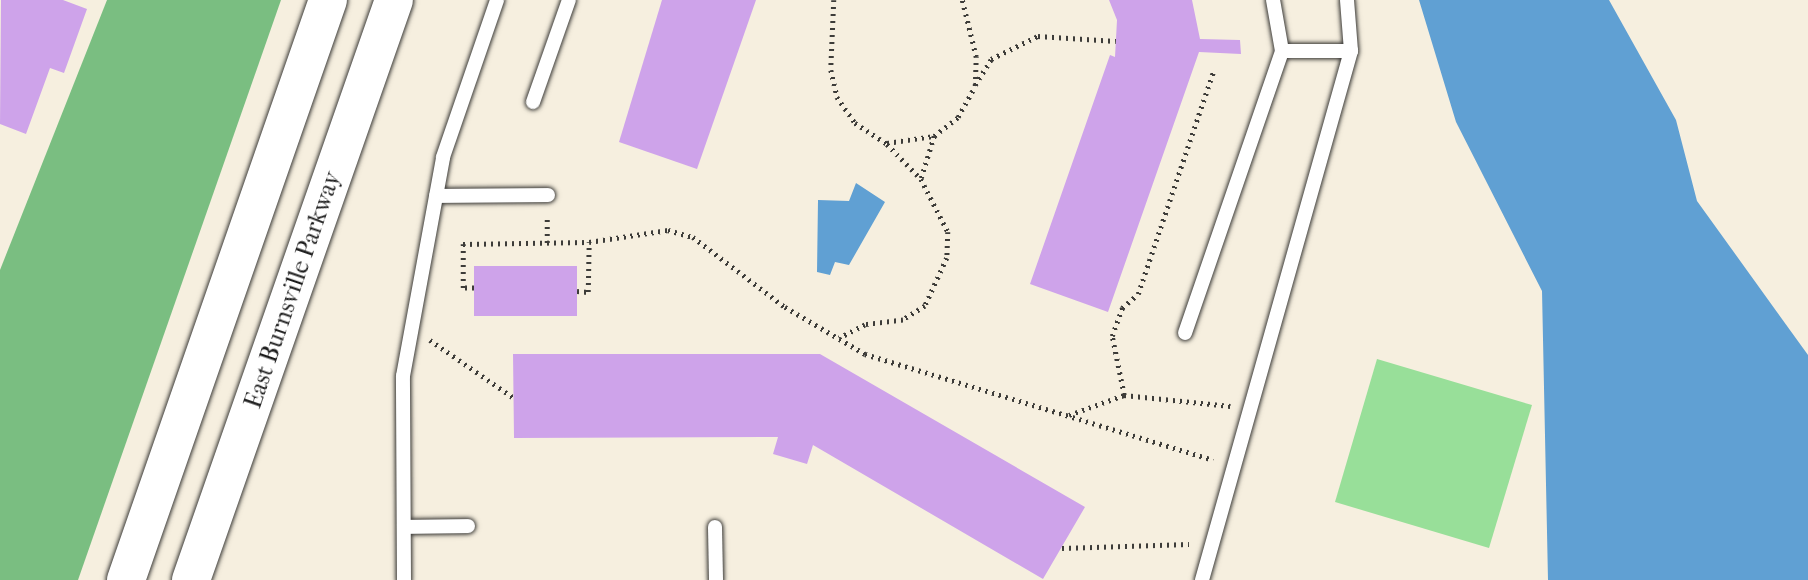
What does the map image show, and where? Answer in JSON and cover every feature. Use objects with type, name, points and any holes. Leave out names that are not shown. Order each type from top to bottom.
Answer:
[{"type":"street","points":[[126,580],[328,0]]},
{"type":"street","name":"East Burnsville Parkway","points":[[191,580],[394,0]]},
{"type":"lane","points":[[404,580],[403,376],[436,196],[497,0]]},
{"type":"lane","points":[[533,102],[569,0]]},
{"type":"lane","points":[[1185,333],[1282,51],[1273,0]]},
{"type":"lane","points":[[1202,580],[1351,51],[1347,0]]},
{"type":"lane","points":[[1282,51],[1351,51]]},
{"type":"lane","points":[[436,196],[548,195]]},
{"type":"lane","points":[[404,527],[468,526]]},
{"type":"lane","points":[[715,527],[716,580]]},
{"type":"path","points":[[834,0],[831,70],[836,97],[855,123],[887,144],[920,179],[948,232],[939,282],[925,306],[903,320],[865,325],[838,338]]},
{"type":"path","points":[[962,0],[976,57],[975,86]]},
{"type":"path","points":[[887,144],[934,136],[958,117],[990,59],[1011,45],[1038,36],[1116,41]]},
{"type":"path","points":[[1124,395],[1112,336],[1122,308],[1138,293],[1214,69]]},
{"type":"path","points":[[920,179],[934,136]]},
{"type":"path","points":[[474,288],[463,288],[463,244],[589,242],[668,230],[693,237],[865,354],[1234,467]]},
{"type":"path","points":[[577,291],[588,292],[589,242]]},
{"type":"path","points":[[412,327],[514,398]]},
{"type":"path","points":[[1068,416],[1124,395],[1188,398],[1249,412]]},
{"type":"path","points":[[1062,548],[1171,541],[1211,549]]},
{"type":"green space","points":[[107,0],[281,0],[78,580],[0,580],[0,270]]},
{"type":"green space","points":[[1377,359],[1532,405],[1489,548],[1335,502]]},
{"type":"water","points":[[1419,0],[1609,0],[1676,120],[1697,201],[1808,355],[1808,580],[1548,580],[1542,291],[1456,122]]},
{"type":"water","points":[[856,183],[885,202],[849,265],[835,262],[830,275],[817,272],[818,200],[849,201]]},
{"type":"building","points":[[1,0],[63,0],[87,9],[64,73],[50,68],[26,134],[0,124]]},
{"type":"building","points":[[662,0],[756,0],[697,169],[619,142]]},
{"type":"building","points":[[1109,0],[1192,0],[1200,39],[1240,40],[1241,54],[1199,52],[1108,312],[1030,284],[1110,55],[1115,57],[1117,20]]},
{"type":"building","points":[[474,266],[577,266],[577,316],[474,316]]},
{"type":"building","points":[[513,354],[820,354],[1085,507],[1043,579],[813,445],[807,464],[773,454],[778,437],[514,438]]}]
